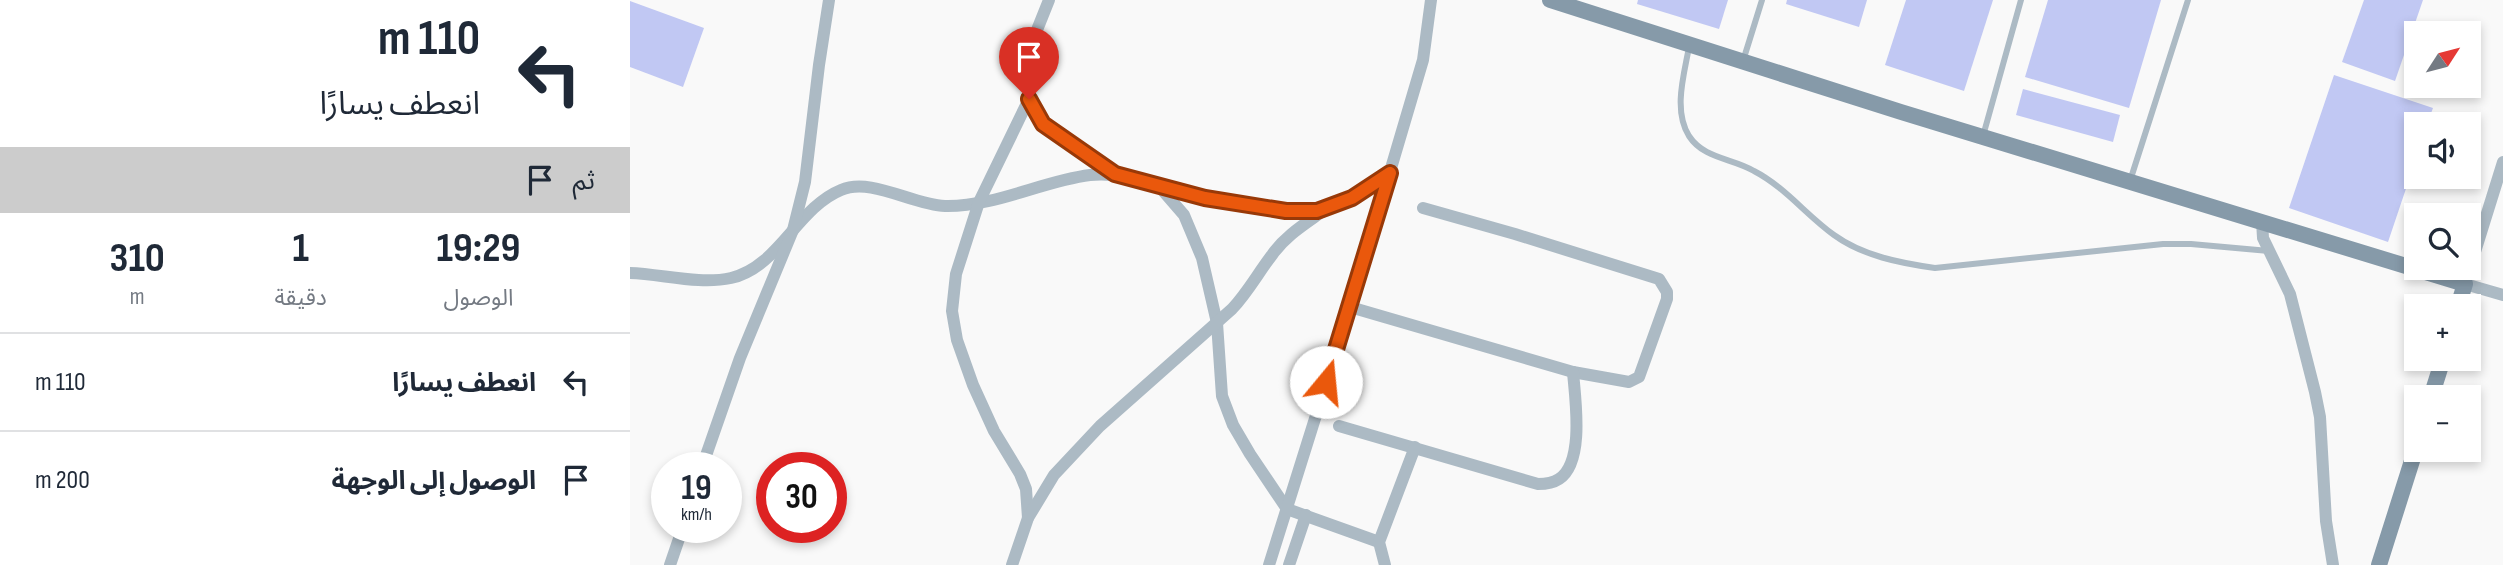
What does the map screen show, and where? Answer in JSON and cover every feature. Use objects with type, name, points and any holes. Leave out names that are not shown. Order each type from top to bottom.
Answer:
[{"type":"main road","points":[[1550,0],[1983,137],[2465,284],[2462,294]]},
{"type":"main road","points":[[2379,565],[2412,462]]},
{"type":"street","points":[[707,452],[740,358],[793,230],[805,182],[829,0]]},
{"type":"street","points":[[1028,518],[1026,489],[994,431],[973,385],[957,340],[952,311],[956,274],[979,202],[1029,99],[1035,35],[1049,0]]},
{"type":"street","points":[[1269,565],[1350,307],[1423,60],[1431,0]]},
{"type":"street","points":[[1029,99],[1043,124],[1115,174]]},
{"type":"street","points":[[2503,162],[2465,284],[2503,295]]},
{"type":"street","points":[[1012,565],[1028,518],[1040,494],[1100,426],[1217,323],[1250,290],[1284,240],[1327,209],[1352,198],[1390,173]]},
{"type":"street","points":[[631,275],[711,280],[744,273],[759,264],[821,202],[842,189],[860,186],[947,206],[979,202],[1088,175],[1115,174],[1205,198],[1286,211],[1327,209]]},
{"type":"street","points":[[1158,185],[1184,215],[1202,257],[1217,323],[1222,396],[1233,425],[1287,509],[1379,542]]},
{"type":"street","points":[[1350,307],[1573,372],[1629,383],[1639,377],[1667,299],[1664,285],[1659,279],[1423,208]]},
{"type":"street","points":[[2262,221],[2263,238],[2290,294],[2315,392],[2320,417],[2326,521],[2333,565]]},
{"type":"street","points":[[1339,426],[1538,484],[1559,480],[1567,472],[1576,438],[1573,372]]},
{"type":"street","points":[[1385,565],[1379,542],[1415,447]]},
{"type":"street","points":[[1289,565],[1306,515]]},
{"type":"street","points":[[670,565],[678,543]]},
{"type":"lane","points":[[1743,61],[1762,0]]},
{"type":"lane","points":[[1983,137],[2021,0]]},
{"type":"lane","points":[[2130,182],[2188,0]]},
{"type":"lane","points":[[1689,44],[1681,100],[1683,121],[1698,148],[1754,170],[1794,199],[1833,234],[1852,246],[1878,256],[1935,268],[2163,244],[2269,251]]},
{"type":"building","points":[[1638,0],[1728,0],[1719,29],[1637,4]]},
{"type":"building","points":[[1787,0],[1867,0],[1859,27],[1786,4]]},
{"type":"building","points":[[1906,0],[1993,0],[1964,91],[1885,65]]},
{"type":"building","points":[[2048,0],[2161,0],[2129,108],[2025,77]]},
{"type":"building","points":[[2364,0],[2423,0],[2416,21],[2404,21],[2404,55],[2395,81],[2342,62]]},
{"type":"building","points":[[630,1],[704,28],[683,87],[630,67]]},
{"type":"building","points":[[2334,75],[2433,108],[2432,112],[2404,112],[2406,189],[2388,242],[2289,208]]},
{"type":"building","points":[[2023,89],[2120,115],[2113,142],[2016,115]]},
{"type":"route","points":[[1029,99],[1043,124],[1115,174],[1205,198],[1286,211],[1317,211],[1352,198],[1390,173],[1326,382]]}]
